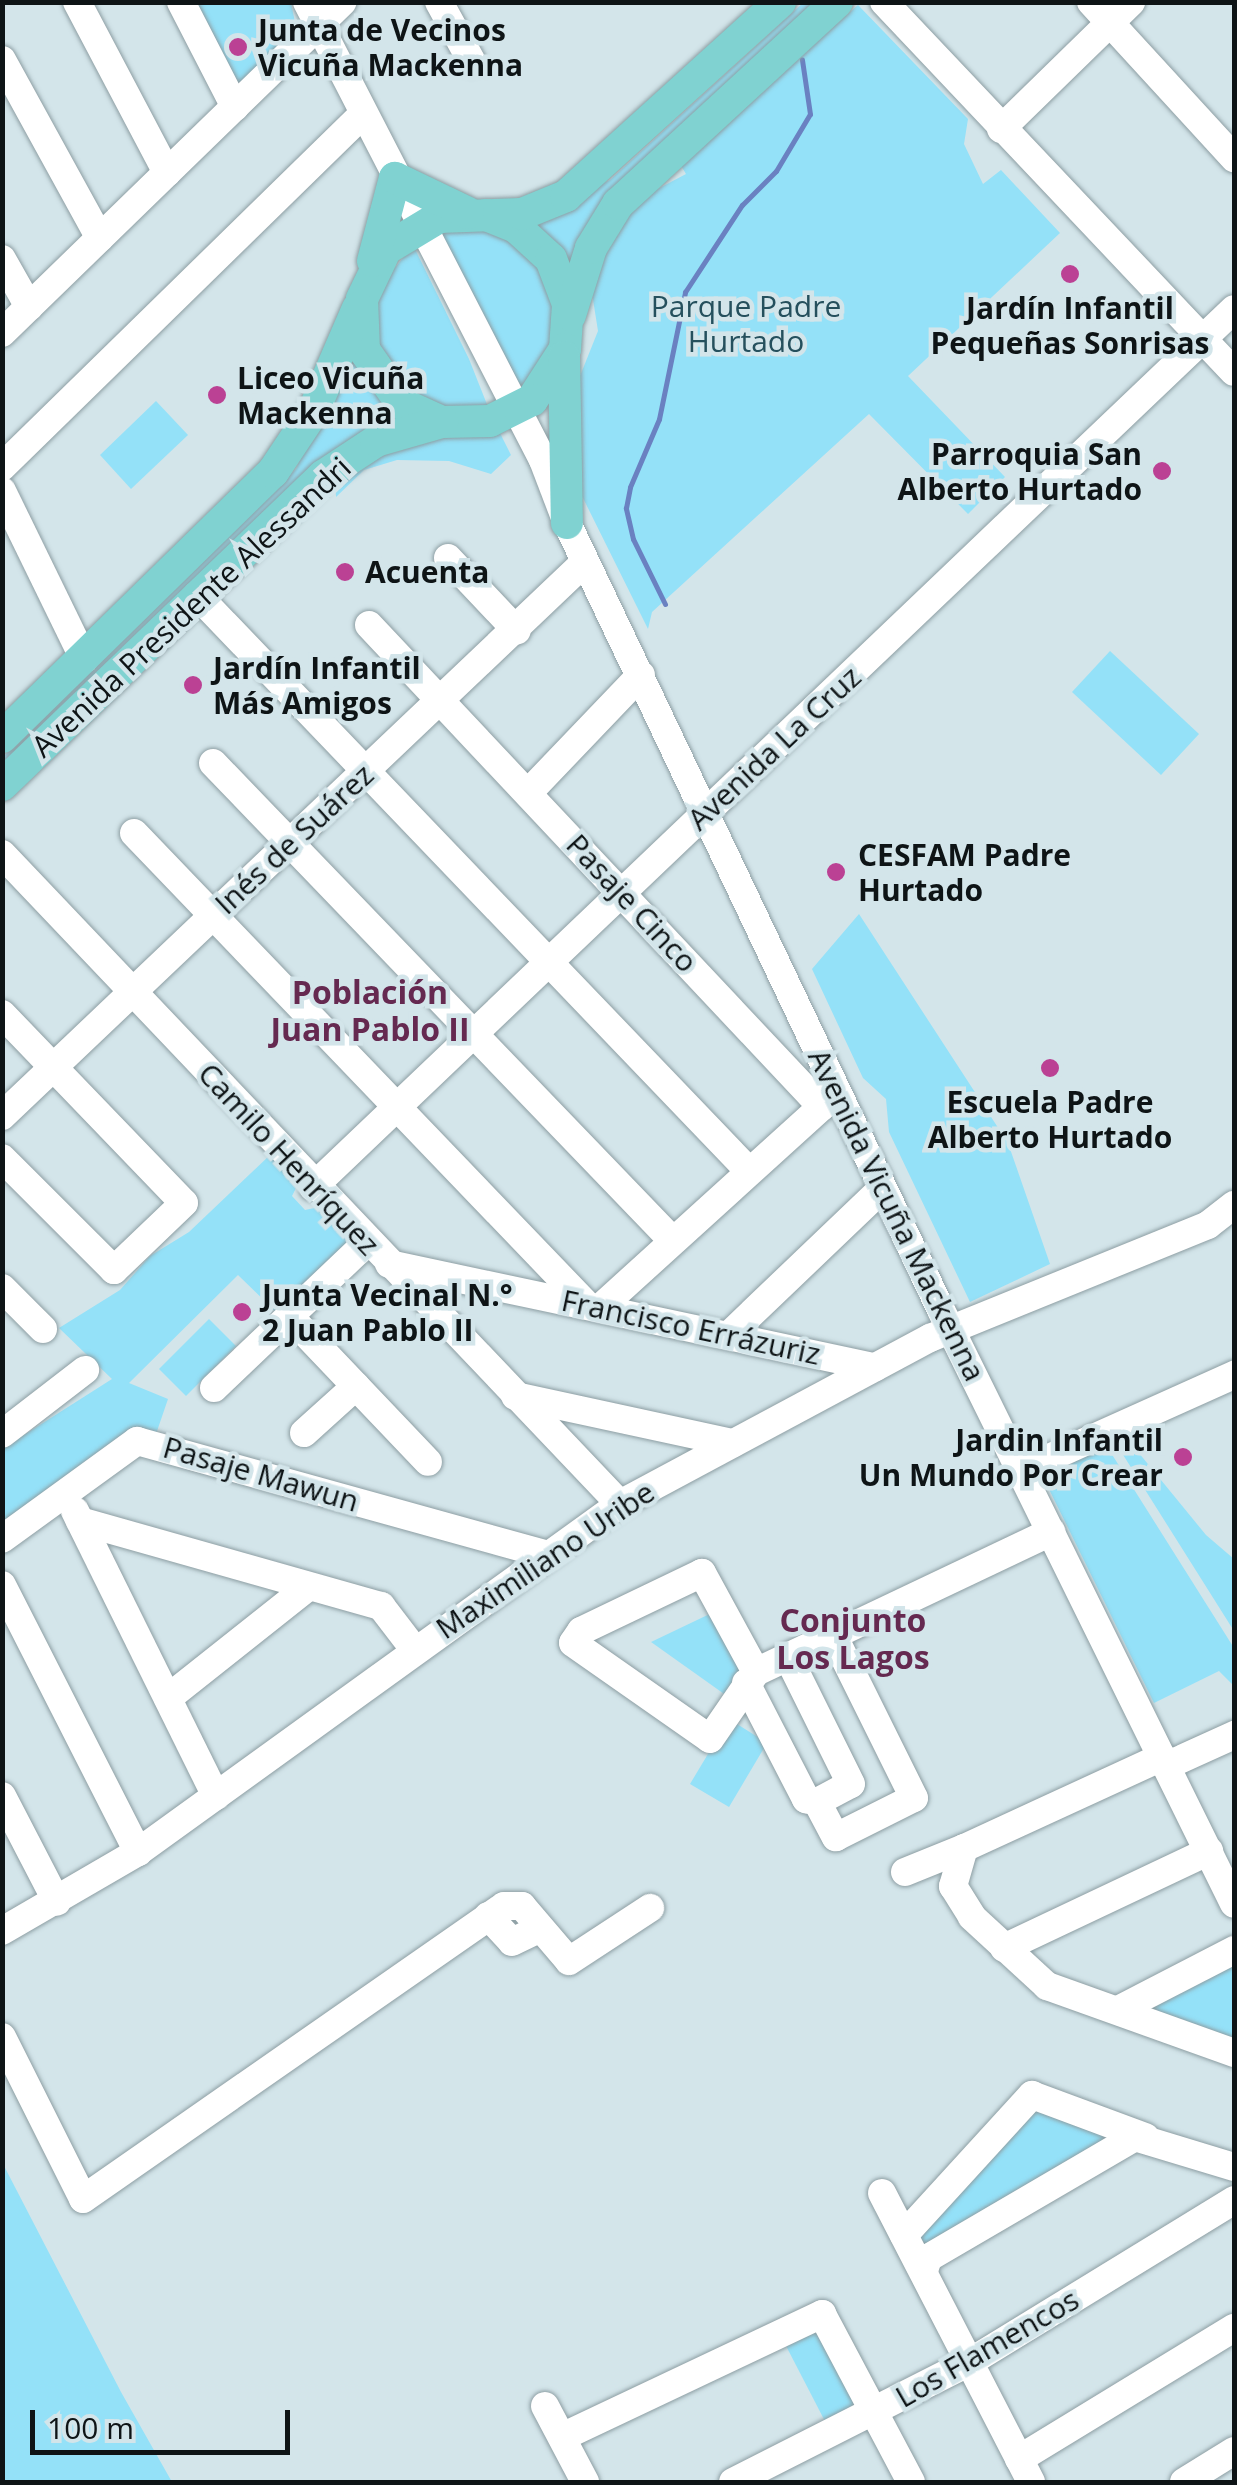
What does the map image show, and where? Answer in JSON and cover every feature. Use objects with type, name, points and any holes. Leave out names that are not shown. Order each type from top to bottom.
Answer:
[{"type":"main road","name":"Avenida Presidente Alessandri","points":[[2,736],[280,464],[320,398],[386,249],[418,224],[478,214],[527,213],[574,190],[780,2]]},
{"type":"main road","points":[[510,412],[545,386],[567,334],[591,248],[618,204],[838,2]]},
{"type":"main road","points":[[442,422],[402,404],[373,370],[360,328],[366,287],[395,178],[516,226],[541,246],[566,288],[567,522]]},
{"type":"main road","name":"Avenida Presidente Alessandri","points":[[2,785],[337,465],[376,442],[442,422],[474,424],[510,412]]},
{"type":"street","points":[[77,2],[168,173]]},
{"type":"street","points":[[181,2],[235,108]]},
{"type":"street","points":[[2,333],[235,108],[313,14],[342,2]]},
{"type":"street","points":[[439,2],[472,62]]},
{"type":"street","points":[[884,2],[1234,372]]},
{"type":"street","points":[[1001,129],[1100,13],[1131,2]]},
{"type":"street","points":[[1100,13],[1234,158]]},
{"type":"street","name":"Avenida Vicuña Mackenna","points":[[313,14],[641,676],[705,812],[830,1100],[883,1188],[1234,1904]]},
{"type":"street","points":[[2,60],[100,238]]},
{"type":"street","points":[[2,467],[363,114]]},
{"type":"street","points":[[2,259],[29,308]]},
{"type":"street","name":"Avenida La Cruz","points":[[313,1187],[400,1111],[705,812],[1234,308]]},
{"type":"street","points":[[2,491],[84,659]]},
{"type":"street","points":[[448,558],[517,631]]},
{"type":"street","name":"Inés de Suárez","points":[[2,1116],[131,989],[517,631],[585,562]]},
{"type":"street","points":[[197,596],[749,1171]]},
{"type":"street","name":"Pasaje Cinco","points":[[369,625],[623,892],[830,1100]]},
{"type":"street","points":[[528,792],[641,676]]},
{"type":"street","points":[[213,763],[672,1240]]},
{"type":"street","points":[[134,834],[400,1111],[594,1305],[830,1100]]},
{"type":"street","name":"Camilo Henríquez","points":[[2,854],[366,1243],[620,1504]]},
{"type":"street","points":[[2,1014],[184,1202],[114,1270],[2,1158]]},
{"type":"street","points":[[730,1334],[883,1188]]},
{"type":"street","name":"Maximiliano Uribe","points":[[2,1930],[57,1902],[138,1852],[414,1649],[620,1504],[950,1328],[1221,1224],[1234,1205]]},
{"type":"street","points":[[214,1388],[366,1243]]},
{"type":"street","name":"Francisco Errázuriz","points":[[389,1264],[875,1367]]},
{"type":"street","points":[[2,1288],[42,1329]]},
{"type":"street","points":[[290,1317],[428,1462]]},
{"type":"street","points":[[2,1434],[86,1370]]},
{"type":"street","points":[[1020,1471],[1234,1376]]},
{"type":"street","points":[[304,1433],[356,1386]]},
{"type":"street","points":[[515,1396],[734,1443]]},
{"type":"street","name":"Pasaje Mawun","points":[[2,1538],[130,1443],[144,1441],[546,1554]]},
{"type":"street","points":[[64,1494],[216,1796]]},
{"type":"street","points":[[80,1520],[381,1606],[414,1649]]},
{"type":"street","points":[[788,1657],[851,1784],[817,1802],[806,1799],[751,1678],[702,1574],[581,1632],[573,1647],[710,1739],[751,1678],[788,1657],[1050,1532]]},
{"type":"street","points":[[2,1586],[138,1852]]},
{"type":"street","points":[[168,1698],[308,1587]]},
{"type":"street","points":[[817,1802],[836,1836],[914,1798],[834,1635]]},
{"type":"street","points":[[905,1872],[1234,1735]]},
{"type":"street","points":[[2,1796],[57,1902]]},
{"type":"street","points":[[964,1848],[953,1868],[956,1896],[1004,1948],[1047,1986],[1234,2053]]},
{"type":"street","points":[[1004,1948],[1208,1852]]},
{"type":"street","points":[[2,2036],[83,2199],[488,1916],[516,1904],[562,1958],[574,1961],[650,1908]]},
{"type":"street","points":[[1118,2010],[1234,1950]]},
{"type":"street","points":[[904,2234],[1032,2095],[1234,2167]]},
{"type":"street","points":[[924,2271],[928,2258],[1145,2137]]},
{"type":"street","points":[[882,2193],[1025,2471],[1234,2328]]},
{"type":"street","name":"Los Flamencos","points":[[733,2482],[970,2362],[1234,2200]]},
{"type":"street","points":[[562,2437],[822,2314],[911,2482]]},
{"type":"street","points":[[545,2406],[585,2482]]},
{"type":"street","points":[[1184,2482],[1234,2451]]},
{"type":"green space","points":[[184,3],[291,3],[296,27],[239,84],[231,84]]},
{"type":"green space","points":[[803,3],[822,3],[572,280],[525,221],[610,180]]},
{"type":"green space","name":"Parque Padre Hurtado","points":[[858,5],[968,119],[964,144],[983,184],[1001,170],[1060,233],[908,376],[1005,477],[968,514],[869,414],[652,612],[648,629],[579,490],[576,386],[598,331],[591,287],[610,237],[648,194],[686,174],[680,164]]},
{"type":"green space","points":[[490,228],[535,256],[562,325],[524,399],[437,229]]},
{"type":"green space","points":[[413,245],[469,359],[490,412],[480,416],[419,402],[379,354],[377,291]]},
{"type":"green space","points":[[353,336],[403,413],[3,771],[3,757],[296,469]]},
{"type":"green space","points":[[156,401],[188,435],[131,489],[100,455]]},
{"type":"green space","points":[[499,431],[511,455],[491,474],[449,461],[397,460],[364,470],[336,497],[335,479],[391,445]]},
{"type":"green space","points":[[1110,651],[1199,734],[1161,775],[1072,692]]},
{"type":"green space","points":[[859,914],[1008,1143],[1050,1264],[970,1302],[889,1132],[886,1099],[863,1078],[812,969]]},
{"type":"green space","points":[[271,1154],[298,1184],[292,1196],[305,1210],[319,1207],[353,1244],[280,1316],[238,1275],[129,1383],[168,1399],[155,1437],[3,1528],[2,1449],[112,1379],[59,1328],[120,1290],[150,1256],[189,1232]]},
{"type":"green space","points":[[209,1319],[236,1346],[186,1396],[159,1369]]},
{"type":"green space","points":[[1125,1436],[1206,1535],[1234,1559],[1234,1631],[1115,1442]]},
{"type":"green space","points":[[1106,1445],[1234,1648],[1234,1686],[1219,1671],[1154,1703],[1044,1479]]},
{"type":"green space","points":[[718,1610],[743,1669],[727,1696],[651,1642]]},
{"type":"green space","points":[[729,1719],[767,1743],[729,1807],[690,1784]]},
{"type":"green space","points":[[1234,1957],[1234,2043],[1136,2006]]},
{"type":"green space","points":[[1031,2104],[1120,2133],[926,2250],[915,2233]]},
{"type":"green space","points":[[2,2162],[121,2392],[172,2482],[3,2482]]},
{"type":"green space","points":[[813,2326],[863,2401],[829,2429],[784,2342]]},
{"type":"waterway","points":[[665,604],[633,539],[626,508],[630,487],[659,419],[685,292],[742,205],[776,171],[810,114],[802,60]]},
{"type":"place","name":"Junta de Vecinos Vicuña Mackenna","points":[[238,47]]},
{"type":"place","name":"Jardín Infantil Pequeñas Sonrisas","points":[[1070,274]]},
{"type":"place","name":"Liceo Vicuña Mackenna","points":[[217,395]]},
{"type":"place","name":"Parroquia San Alberto Hurtado","points":[[1162,471]]},
{"type":"place","name":"Acuenta","points":[[345,572]]},
{"type":"place","name":"Jardín Infantil Más Amigos","points":[[193,685]]},
{"type":"place","name":"CESFAM Padre Hurtado","points":[[836,872]]},
{"type":"place","name":"Escuela Padre Alberto Hurtado","points":[[1050,1068]]},
{"type":"place","name":"Junta Vecinal N.° 2 Juan Pablo II","points":[[242,1312]]},
{"type":"place","name":"Jardin Infantil Un Mundo Por Crear","points":[[1183,1457]]},
{"type":"district","name":"Población Juan Pablo II","points":[[370,1012]]},
{"type":"district","name":"Conjunto Los Lagos","points":[[853,1640]]}]
